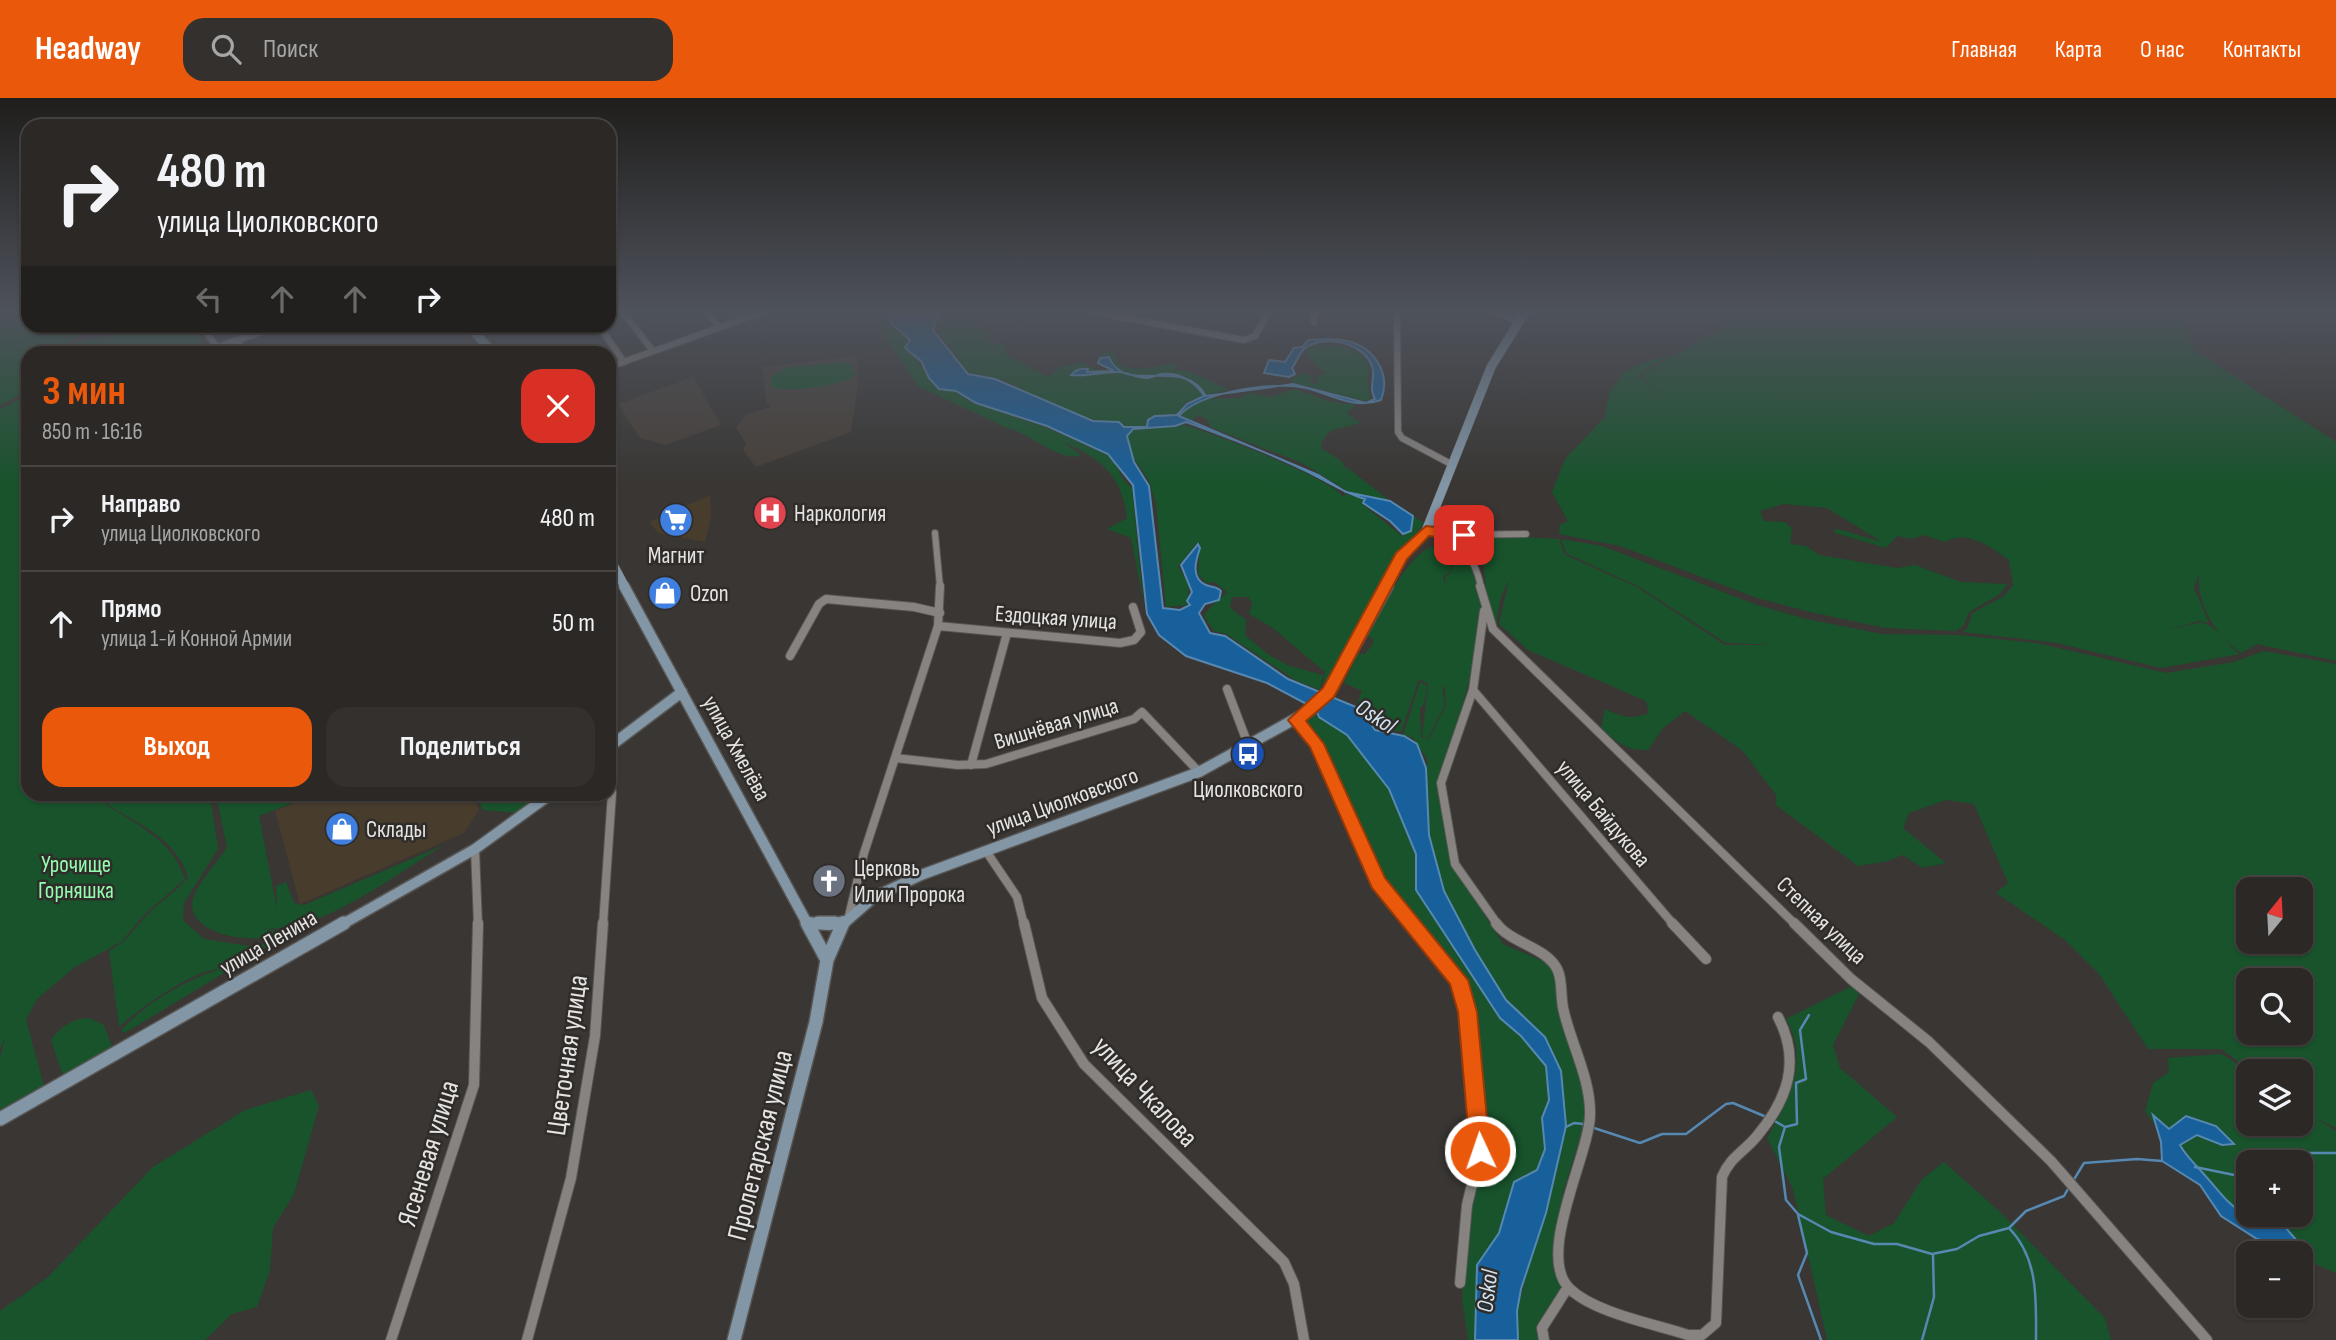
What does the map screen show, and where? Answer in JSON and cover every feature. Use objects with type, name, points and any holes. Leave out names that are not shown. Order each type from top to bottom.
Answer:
[{"type":"main road","points":[[1428,527],[1489,370]]},
{"type":"main road","name":"улица Циолковского","points":[[846,918],[889,889],[1199,772],[1249,747],[1313,709],[1329,693],[1386,591],[1401,556],[1428,527]]},
{"type":"main road","name":"улица Хмелёва","points":[[616,570],[827,960]]},
{"type":"main road","points":[[616,742],[682,692]]},
{"type":"main road","name":"улица Ленина","points":[[0,1119],[474,849],[527,815],[543,801]]},
{"type":"main road","points":[[808,922],[829,925],[846,918]]},
{"type":"main road","points":[[827,960],[846,918]]},
{"type":"main road","name":"Пролетарская улица","points":[[734,1340],[816,1022],[827,960]]},
{"type":"street","points":[[1397,370],[1398,432],[1402,438],[1451,464]]},
{"type":"street","points":[[1428,527],[1446,534],[1526,534]]},
{"type":"street","points":[[846,918],[864,853],[938,626],[941,574],[935,533]]},
{"type":"street","name":"Степная улица","points":[[1446,534],[1471,552],[1478,568],[1484,611],[1493,629],[1841,969],[1929,1042],[2067,1177],[2207,1340]]},
{"type":"street","points":[[790,656],[819,604],[826,599],[940,612]]},
{"type":"street","name":"Ездоцкая улица","points":[[938,626],[1120,643],[1134,640],[1141,632],[1133,607]]},
{"type":"street","points":[[1484,611],[1473,690],[1441,783],[1455,864],[1503,933],[1553,961],[1559,973],[1563,1010],[1587,1086],[1588,1129],[1569,1193],[1559,1255],[1560,1271],[1568,1287],[1586,1301],[1689,1337],[1702,1335],[1716,1322],[1722,1177],[1729,1158],[1756,1137],[1790,1080],[1793,1062],[1790,1037],[1778,1017]]},
{"type":"street","points":[[971,765],[1007,633]]},
{"type":"street","points":[[1227,689],[1249,747]]},
{"type":"street","name":"улица Байдукова","points":[[1473,690],[1648,898],[1706,960]]},
{"type":"street","name":"Вишнёвая улица","points":[[895,758],[986,764],[1134,719],[1143,712],[1199,772]]},
{"type":"street","points":[[1296,720],[1316,744],[1378,883],[1459,980],[1468,1012],[1480,1151],[1467,1205],[1460,1283]]},
{"type":"street","name":"Цветочная улица","points":[[527,1340],[571,1178],[595,1036],[611,801]]},
{"type":"street","name":"Ясеневая улица","points":[[391,1340],[474,1085],[480,955],[474,849]]},
{"type":"street","name":"улица Чкалова","points":[[986,851],[1017,897],[1042,998],[1084,1064],[1284,1262],[1294,1284],[1304,1340]]},
{"type":"street","points":[[1544,1340],[1542,1328],[1568,1287]]},
{"type":"shaded area","points":[[762,370],[857,370],[851,432],[756,467],[743,450],[746,444],[736,427],[747,414],[770,407],[766,401]]},
{"type":"shaded area","points":[[693,377],[721,425],[665,445],[640,438],[618,404]]},
{"type":"shaded area","points":[[710,495],[711,517],[705,542],[658,533],[649,522]]},
{"type":"shaded area","points":[[299,801],[475,801],[479,810],[464,833],[300,904],[275,811]]},
{"type":"green space","points":[[0,370],[21,370],[21,394],[0,405]]},
{"type":"green space","points":[[782,370],[853,370],[855,374],[840,382],[801,389],[771,386],[771,377]]},
{"type":"green space","points":[[907,370],[923,370],[938,390],[956,392],[975,404],[1045,427],[1107,455],[1114,461],[1124,481],[1132,488],[1143,601],[1131,538],[1107,529],[1127,518],[1120,489],[1107,469],[1062,441],[1081,455],[1064,455],[918,386]]},
{"type":"green space","points":[[967,370],[1035,370],[1048,377],[1057,370],[1078,370],[1070,376],[1119,372],[1153,379],[1167,375],[1188,381],[1203,396],[1185,403],[1177,414],[1154,415],[1147,420],[1147,426],[1125,427],[1119,421],[1095,420],[1044,401],[1006,381]]},
{"type":"green space","points":[[1088,370],[1116,371],[1087,372]]},
{"type":"green space","points":[[1122,370],[1185,370],[1230,390],[1206,395],[1196,383],[1183,377],[1128,373]]},
{"type":"green space","points":[[1321,370],[1369,370],[1367,382],[1371,399],[1364,401],[1295,383],[1291,379],[1305,373],[1312,376],[1310,382],[1317,384],[1317,376],[1325,374]]},
{"type":"green space","points":[[1628,370],[1645,370],[1640,377],[1662,394],[1643,377],[1645,372],[2225,370],[2336,442],[2336,661],[2257,644],[2242,653],[2216,629],[2204,608],[2199,574],[2194,588],[2209,623],[2198,621],[2168,630],[2206,624],[2240,654],[2161,668],[2057,643],[1962,632],[1968,627],[1972,613],[2004,596],[2013,585],[2009,560],[1979,541],[1962,537],[1945,542],[1923,535],[1912,539],[1897,536],[1886,548],[1835,533],[1834,530],[1838,529],[1882,542],[1827,508],[1783,504],[1760,511],[1764,521],[1784,522],[1792,528],[1790,544],[1806,546],[1819,555],[1897,568],[1915,565],[1961,582],[2008,584],[2000,594],[1969,612],[1964,625],[1956,631],[1885,628],[1757,598],[1620,546],[1559,534],[1560,525],[1568,521],[1552,492],[1565,459],[1605,417],[1609,394],[1623,373]]},
{"type":"green space","points":[[1295,389],[1328,401],[1355,405],[1347,413],[1360,423],[1330,431],[1321,443],[1322,449],[1343,462],[1344,470],[1345,466],[1389,500],[1349,492],[1304,464],[1210,427],[1208,420],[1198,415],[1191,421],[1181,415],[1191,405],[1207,399],[1240,398],[1250,393],[1270,397]]},
{"type":"green space","name":"Урочище Горняшка","points":[[21,398],[21,801],[108,801],[106,805],[142,827],[163,844],[172,854],[185,879],[145,914],[121,942],[75,967],[37,999],[26,1020],[44,1086],[37,1094],[0,1115],[0,1058],[6,1035],[0,1050],[0,409]]},
{"type":"green space","points":[[1184,425],[1295,468],[1318,479],[1343,497],[1346,494],[1365,499],[1361,503],[1402,536],[1412,531],[1413,516],[1424,523],[1394,562],[1385,584],[1325,685],[1325,672],[1273,628],[1249,614],[1252,603],[1248,597],[1232,597],[1230,608],[1246,620],[1245,635],[1269,655],[1289,666],[1323,675],[1320,690],[1295,680],[1226,634],[1214,631],[1204,616],[1227,592],[1214,582],[1206,583],[1198,574],[1200,543],[1197,543],[1178,566],[1189,585],[1187,605],[1166,607],[1156,504],[1149,481],[1133,457],[1128,436],[1133,430]]},
{"type":"green space","points":[[1460,538],[1559,539],[1565,555],[1637,587],[1725,645],[1777,645],[1726,643],[1638,586],[1567,554],[1561,539],[1602,546],[1757,605],[1806,619],[1882,634],[1959,635],[2037,643],[2166,673],[2234,662],[2264,651],[2336,664],[2336,1128],[2314,1117],[2336,1131],[2336,1273],[2313,1263],[2313,1241],[2297,1241],[2286,1227],[2313,1227],[2313,1150],[2236,1150],[2236,1208],[2221,1195],[2180,1145],[2197,1135],[2222,1145],[2233,1144],[2216,1126],[2186,1116],[2169,1129],[2154,1115],[2154,1124],[2145,1111],[2153,1083],[2169,1072],[2168,1058],[2222,1054],[2236,1063],[2236,1136],[2313,1136],[2313,1059],[2236,1060],[2221,1049],[2148,1049],[2099,974],[2065,940],[1996,893],[2008,883],[1974,804],[1946,800],[1909,813],[1903,828],[1946,863],[1922,868],[1903,855],[1888,861],[1858,866],[1776,805],[1776,795],[1743,751],[1685,711],[1662,729],[1648,750],[1634,749],[1622,744],[1601,727],[1605,709],[1632,717],[1649,713],[1646,701],[1528,650],[1499,624],[1509,581],[1499,604],[1497,628],[1488,611],[1481,561],[1477,553]]},
{"type":"green space","points":[[1446,542],[1458,555],[1450,561],[1451,571],[1443,577],[1445,586],[1445,578],[1452,571],[1452,561],[1460,556],[1448,542],[1466,554],[1477,574],[1481,601],[1473,665],[1437,788],[1456,871],[1503,944],[1545,962],[1556,973],[1583,1088],[1586,1116],[1563,1194],[1553,1270],[1564,1289],[1541,1340],[1518,1340],[1517,1311],[1566,1126],[1561,1071],[1545,1037],[1506,1000],[1475,950],[1444,891],[1427,826],[1427,759],[1413,738],[1403,735],[1420,682],[1427,686],[1424,704],[1420,708],[1421,737],[1429,739],[1446,705],[1445,688],[1442,686],[1445,704],[1428,738],[1422,736],[1428,684],[1419,679],[1401,732],[1379,728],[1367,710],[1357,704],[1362,691],[1344,683],[1358,654],[1365,654],[1373,644],[1373,639],[1368,636],[1409,565],[1432,546]]},
{"type":"green space","points":[[1310,715],[1319,717],[1347,735],[1389,789],[1416,854],[1416,890],[1500,1018],[1521,1036],[1546,1065],[1549,1100],[1542,1118],[1545,1149],[1537,1170],[1514,1182],[1499,1233],[1477,1265],[1475,1340],[1468,1340],[1462,1298],[1470,1209],[1484,1148],[1461,979],[1389,892],[1319,741],[1304,724]]},
{"type":"green space","points":[[109,801],[125,801],[126,804],[140,801],[211,801],[218,849],[184,903],[183,920],[204,939],[255,947],[298,928],[125,1033],[121,1030],[155,1001],[181,986],[221,969],[197,975],[182,982],[153,1000],[119,1027],[109,951],[125,940],[146,916],[188,878],[176,853],[166,843],[144,826],[108,805]]},
{"type":"green space","points":[[217,801],[298,801],[259,816],[277,909],[276,886],[286,882],[294,903],[304,905],[444,845],[380,886],[331,913],[284,928],[262,928],[280,932],[257,938],[241,938],[211,930],[200,922],[193,912],[195,893],[227,847]]},
{"type":"green space","points":[[479,801],[532,801],[518,813],[483,810]]},
{"type":"green space","points":[[1852,986],[1859,994],[1833,1045],[1840,1068],[1897,1117],[1823,1179],[1826,1215],[1869,1236],[1894,1223],[1922,1179],[1944,1162],[1999,1211],[2105,1318],[2111,1340],[1827,1340],[1793,1189],[1767,1138],[1783,1109],[1794,1080],[1796,1050],[1786,1019]]},
{"type":"green space","points":[[89,1018],[104,1025],[112,1047],[109,1053],[65,1076],[51,1040],[68,1024]]},
{"type":"green space","points":[[311,1090],[319,1106],[294,1194],[273,1228],[270,1270],[257,1307],[232,1314],[205,1340],[0,1340],[0,1311],[48,1277],[153,1167],[245,1110]]},
{"type":"water","name":"Oskol","points":[[925,370],[965,370],[968,374],[995,379],[1093,421],[1119,422],[1124,427],[1147,427],[1148,420],[1155,416],[1177,415],[1187,404],[1204,396],[1189,381],[1196,384],[1206,396],[1225,393],[1201,401],[1179,416],[1318,475],[1346,492],[1284,461],[1186,422],[1175,426],[1133,429],[1127,436],[1134,462],[1149,486],[1163,608],[1180,610],[1190,605],[1187,601],[1192,592],[1181,565],[1198,544],[1198,578],[1206,585],[1221,591],[1219,600],[1205,604],[1199,613],[1210,633],[1225,636],[1288,679],[1361,709],[1375,730],[1404,736],[1417,744],[1426,768],[1429,835],[1444,891],[1475,950],[1506,1000],[1545,1037],[1561,1071],[1566,1126],[1546,1213],[1521,1289],[1517,1311],[1518,1340],[1475,1340],[1477,1265],[1499,1233],[1514,1182],[1537,1170],[1545,1149],[1542,1118],[1549,1100],[1546,1066],[1521,1036],[1500,1018],[1416,890],[1416,854],[1389,789],[1347,735],[1319,717],[1316,709],[1267,683],[1186,656],[1159,635],[1147,614],[1133,485],[1108,454],[1047,426],[976,403],[956,391],[939,389]]},
{"type":"water","points":[[1080,370],[1121,370],[1126,373],[1071,375]]},
{"type":"water","points":[[1265,370],[1293,370],[1295,374],[1289,377],[1264,373]]},
{"type":"water","points":[[1372,370],[1381,370],[1384,379],[1381,400],[1366,403],[1375,399],[1372,390]]},
{"type":"water","points":[[1175,375],[1181,376],[1189,381],[1156,376]]},
{"type":"water","points":[[1293,384],[1366,403],[1347,401],[1303,387],[1280,386]]},
{"type":"water","points":[[1280,386],[1225,393],[1248,389]]},
{"type":"water","points":[[1346,492],[1390,501],[1413,516],[1411,531],[1403,534],[1390,521],[1363,503],[1365,499]]},
{"type":"water","points":[[2153,1115],[2169,1129],[2186,1116],[2216,1126],[2234,1144],[2222,1145],[2197,1135],[2180,1145],[2236,1207],[2236,1226],[2221,1216],[2200,1185],[2162,1161],[2161,1142]]},
{"type":"water","points":[[2238,1227],[2285,1227],[2297,1241],[2266,1241],[2257,1239]]},
{"type":"waterway","points":[[1785,1127],[1797,1124],[1796,1083],[1806,1079],[1800,1030],[1809,1015]]},
{"type":"waterway","points":[[1591,1127],[1640,1143],[1662,1134],[1686,1134],[1726,1104],[1733,1103],[1764,1116]]},
{"type":"waterway","points":[[1773,1120],[1785,1127]]},
{"type":"waterway","points":[[1566,1127],[1574,1123],[1583,1124]]},
{"type":"waterway","points":[[1785,1127],[1779,1147],[1786,1200],[1798,1214],[1831,1232],[1874,1244],[1897,1244],[1932,1254],[1957,1249],[1979,1236],[2009,1228]]},
{"type":"waterway","points":[[2313,1153],[2336,1153]]},
{"type":"waterway","points":[[2073,1181],[2084,1163],[2137,1159],[2162,1161]]},
{"type":"waterway","points":[[2195,1167],[2236,1175]]},
{"type":"waterway","points":[[2009,1228],[2026,1211],[2064,1196],[2068,1189]]},
{"type":"waterway","points":[[1798,1215],[1807,1253],[1798,1275],[1821,1340]]},
{"type":"waterway","points":[[2009,1228],[2019,1240],[2031,1267],[2036,1340]]},
{"type":"waterway","points":[[1922,1340],[1934,1297],[1933,1255]]},
{"type":"place","name":"Наркология","points":[[770,513]]},
{"type":"place","name":"Магнит","points":[[676,520]]},
{"type":"place","name":"Ozon","points":[[665,593]]},
{"type":"place","name":"Циолковского","points":[[1248,754]]},
{"type":"place","name":"Склады","points":[[342,829]]},
{"type":"place","name":"Церковь Илии Пророка","points":[[829,881]]},
{"type":"route","points":[[1464,535],[1426,531],[1401,556],[1386,591],[1329,693],[1313,709],[1296,720],[1316,744],[1378,883],[1459,980],[1468,1012],[1480,1151]]}]
